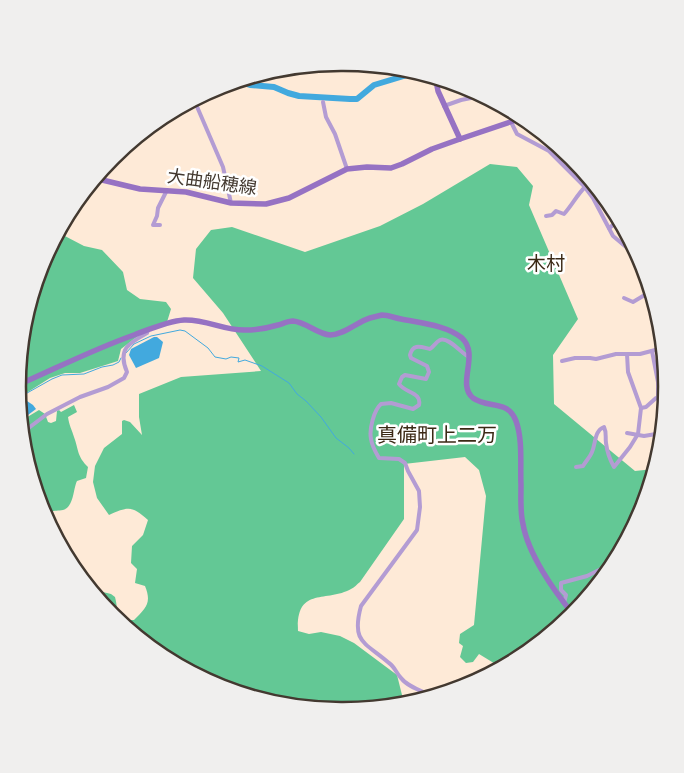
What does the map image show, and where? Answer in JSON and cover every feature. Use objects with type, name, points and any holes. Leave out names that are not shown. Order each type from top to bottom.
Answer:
[{"type":"street","points":[[437,86],[444,106],[460,139]]},
{"type":"street","points":[[444,106],[470,98]]},
{"type":"street","points":[[323,102],[326,117],[335,134],[347,169]]},
{"type":"street","points":[[197,106],[223,167],[231,203]]},
{"type":"street","name":"大曲船穂線","points":[[103,180],[140,189],[186,192],[231,203],[266,204],[289,198],[347,169],[367,167],[391,168],[432,149],[513,121]]},
{"type":"street","points":[[514,122],[517,134],[549,151],[586,187],[613,236],[624,245]]},
{"type":"street","points":[[546,216],[552,215],[556,211],[564,214],[586,187]]},
{"type":"street","points":[[160,226],[153,225],[158,216],[158,208],[167,190]]},
{"type":"street","points":[[609,228],[613,225]]},
{"type":"street","points":[[624,298],[632,302],[644,295]]},
{"type":"street","points":[[26,381],[72,360],[149,329],[181,320],[212,323],[228,330],[248,330],[276,326],[292,321],[329,335],[340,333],[363,321],[382,316],[450,331],[462,339],[468,348],[470,358],[467,380],[468,390],[473,398],[504,407],[512,413],[517,422],[520,443],[525,535],[536,558],[568,607]]},
{"type":"street","points":[[29,428],[55,409],[108,387],[124,378],[127,372],[124,362],[127,346],[147,333],[149,329]]},
{"type":"street","points":[[423,691],[400,678],[397,670],[364,644],[359,634],[358,618],[361,606],[415,534],[420,507],[419,491],[405,462],[399,459],[379,458],[374,448],[371,434],[376,411],[381,404],[386,402],[413,409],[419,405],[420,400],[418,396],[401,388],[399,384],[405,375],[426,379],[428,376],[427,366],[410,355],[414,347],[430,348],[445,339],[470,358]]},
{"type":"street","points":[[562,361],[575,358],[596,359],[616,354],[640,354],[655,350]]},
{"type":"street","points":[[652,351],[658,381]]},
{"type":"street","points":[[576,468],[583,466],[589,458],[601,428],[604,427],[606,430],[606,443],[614,467],[637,435],[641,408],[628,372],[626,354]]},
{"type":"street","points":[[641,408],[646,407],[657,398]]},
{"type":"street","points":[[627,433],[644,436],[654,434]]},
{"type":"street","points":[[564,603],[566,595],[561,590],[562,583],[587,576],[600,570]]},
{"type":"green space","points":[[490,164],[517,167],[533,186],[529,205],[578,319],[553,355],[554,404],[635,471],[646,470],[634,507],[625,526],[593,579],[550,624],[494,663],[479,654],[473,662],[466,663],[460,657],[463,646],[459,643],[460,634],[474,625],[486,496],[479,470],[465,457],[404,464],[404,519],[360,582],[341,593],[314,598],[302,607],[298,631],[309,634],[321,632],[340,636],[354,643],[397,675],[402,696],[363,702],[301,700],[260,691],[202,670],[167,649],[130,620],[134,620],[142,612],[148,601],[145,586],[135,583],[137,569],[131,563],[132,546],[143,535],[148,520],[138,512],[130,509],[121,510],[109,515],[97,498],[93,482],[95,466],[104,448],[122,434],[122,421],[130,422],[142,435],[139,417],[139,394],[181,377],[261,371],[223,313],[193,278],[196,249],[211,230],[232,227],[305,252],[380,226],[423,204]]},
{"type":"green space","points":[[65,236],[84,246],[102,250],[123,272],[127,290],[140,299],[166,302],[171,309],[167,322],[142,333],[121,349],[118,361],[80,373],[65,373],[50,378],[26,393],[27,366],[32,325],[50,266]]},
{"type":"green space","points":[[74,405],[77,412],[68,417],[68,420],[80,456],[88,467],[86,478],[77,481],[73,497],[67,508],[52,511],[37,468],[28,417],[39,410],[45,414],[48,422],[51,423],[56,421],[57,411],[61,412]]},
{"type":"green space","points":[[102,592],[111,594],[115,597],[118,609]]},
{"type":"water","points":[[154,337],[163,342],[159,358],[136,368],[129,355],[131,349]]},
{"type":"water","points":[[27,401],[33,405],[36,409],[28,415]]},
{"type":"waterway","points":[[250,85],[274,87],[299,96],[357,99],[374,85],[402,77]]},
{"type":"waterway","points":[[126,353],[134,344],[151,336],[180,330],[185,331],[208,348],[215,357],[226,359],[231,357],[239,358],[238,362],[245,360],[262,366],[289,383],[297,394],[321,417],[336,438],[354,454]]},
{"type":"waterway","points":[[26,393],[62,375],[84,374],[113,365],[119,362],[121,358]]},
{"type":"district","name":"木村","points":[[546,263]]},
{"type":"district","name":"真備町上二万","points":[[437,435]]}]
